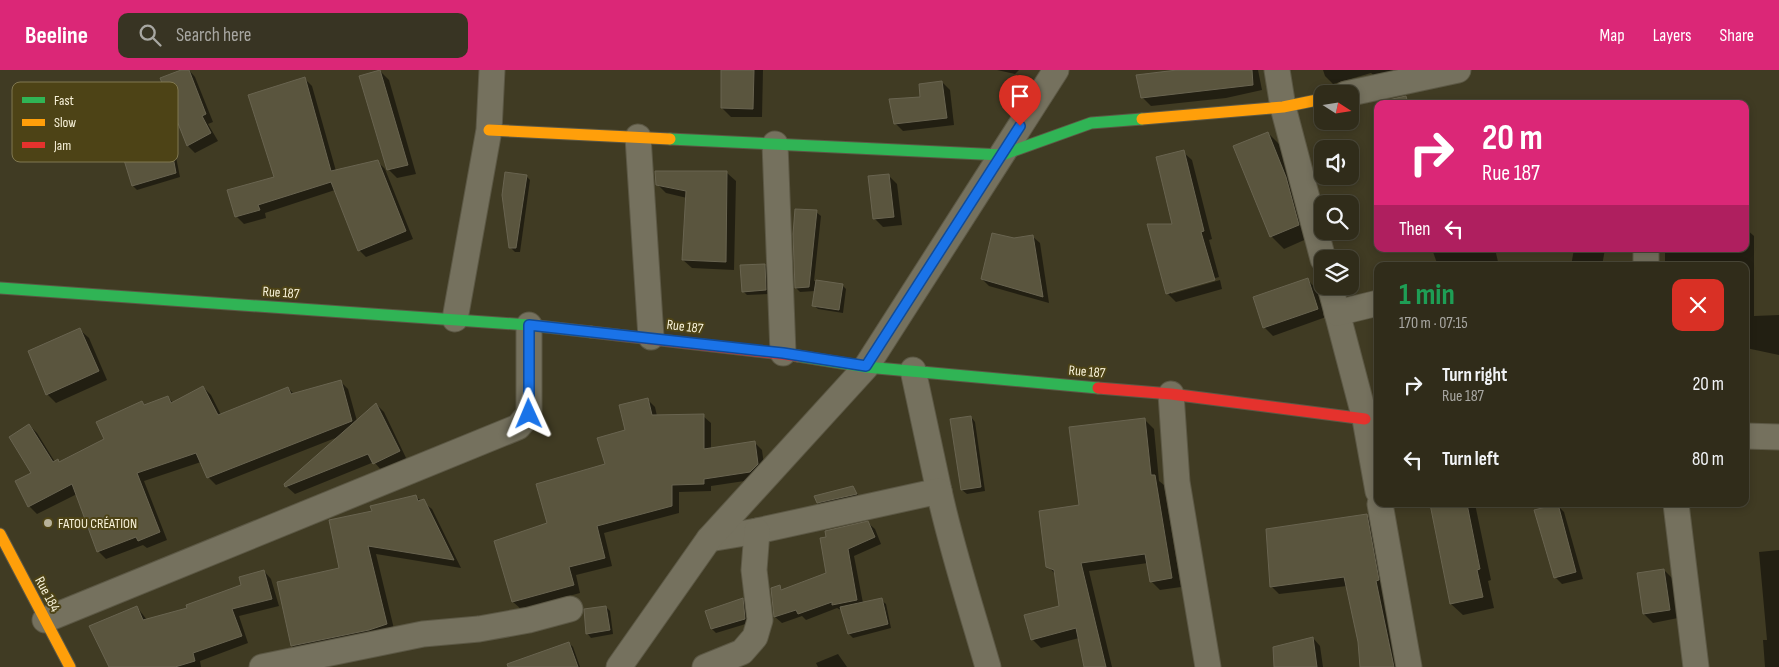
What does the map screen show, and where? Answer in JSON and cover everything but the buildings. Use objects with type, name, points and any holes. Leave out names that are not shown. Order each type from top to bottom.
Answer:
[{"type":"street","points":[[455,319],[489,130],[492,70]]},
{"type":"street","points":[[619,667],[709,539],[866,366],[1056,70]]},
{"type":"street","points":[[1277,70],[1283,107],[1321,250]]},
{"type":"street","points":[[1359,91],[1458,70]]},
{"type":"street","points":[[489,130],[1002,155],[1091,123],[1283,107],[1314,101]]},
{"type":"street","points":[[638,137],[651,337]]},
{"type":"street","points":[[776,144],[783,353]]},
{"type":"street","name":"Rue 187","points":[[0,288],[529,325],[783,353],[866,366],[1171,394],[1371,419]]},
{"type":"street","points":[[1332,295],[1371,419],[1374,450]]},
{"type":"street","points":[[1337,313],[1374,304]]},
{"type":"street","points":[[45,620],[518,427],[529,414],[529,325]]},
{"type":"street","points":[[913,370],[938,491],[954,556],[988,667]]},
{"type":"street","points":[[1171,394],[1177,482],[1208,667]]},
{"type":"street","points":[[1749,436],[1779,437]]},
{"type":"street","points":[[709,539],[756,531],[938,491]]},
{"type":"street","points":[[1381,507],[1408,667]]},
{"type":"street","points":[[1676,507],[1696,667]]},
{"type":"street","points":[[705,667],[742,652],[755,637],[760,620],[754,570],[756,531]]},
{"type":"street","name":"Rue 184","points":[[0,534],[70,667]]},
{"type":"street","points":[[262,667],[424,634],[479,629],[529,620],[570,609]]},
{"type":"traffic: fast","points":[[670,139],[1002,155],[1091,123],[1142,119]]},
{"type":"traffic: fast","points":[[0,288],[529,325],[591,332]]},
{"type":"traffic: fast","points":[[798,356],[866,367],[1098,388]]},
{"type":"traffic: slow","points":[[1142,119],[1283,107],[1314,101]]},
{"type":"traffic: slow","points":[[489,130],[670,139]]},
{"type":"traffic: slow","points":[[0,534],[70,667]]},
{"type":"traffic: jam","points":[[591,332],[798,356]]},
{"type":"traffic: jam","points":[[1098,388],[1171,394],[1365,419]]},
{"type":"place","name":"FATOU CRÉATION","points":[[48,523]]},
{"type":"route","points":[[529,414],[529,325],[783,353],[866,366],[1020,126]]}]
